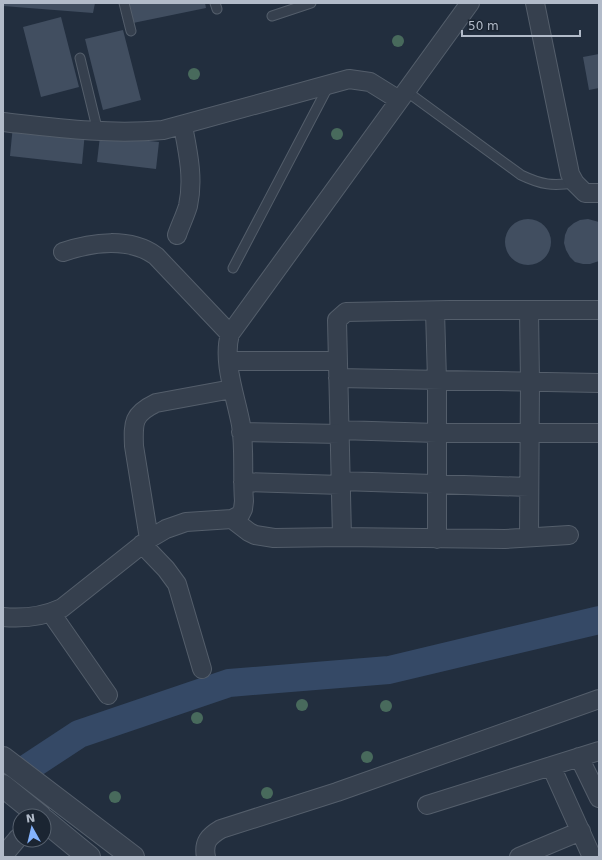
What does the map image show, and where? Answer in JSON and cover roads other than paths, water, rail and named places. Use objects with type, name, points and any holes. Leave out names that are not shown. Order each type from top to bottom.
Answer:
[{"type":"street","points":[[3,617],[21,619],[51,613],[62,608],[146,542],[166,529],[186,522],[232,519],[240,515],[243,509],[244,501],[241,432],[232,389],[227,345],[230,334],[470,3]]},
{"type":"street","points":[[535,3],[570,174],[575,183],[585,193],[599,193]]},
{"type":"street","points":[[3,122],[98,132],[136,133],[163,130],[183,126],[329,83],[349,79],[370,82],[402,96]]},
{"type":"street","points":[[177,235],[188,206],[191,180],[183,126]]},
{"type":"street","points":[[63,252],[78,246],[96,244],[121,244],[147,249],[156,256],[230,334]]},
{"type":"street","points":[[342,537],[337,320],[346,312],[435,310],[599,310]]},
{"type":"street","points":[[435,310],[437,380],[437,539]]},
{"type":"street","points":[[529,310],[529,537]]},
{"type":"street","points":[[229,362],[338,369],[437,380],[599,383]]},
{"type":"street","points":[[202,670],[177,584],[146,542],[134,446],[135,425],[138,414],[156,403],[232,389]]},
{"type":"street","points":[[241,432],[599,433]]},
{"type":"street","points":[[243,482],[530,487]]},
{"type":"street","points":[[232,519],[248,532],[263,537],[505,539],[569,535]]},
{"type":"street","points":[[51,613],[108,695]]},
{"type":"street","points":[[206,857],[205,850],[207,841],[213,834],[221,829],[337,792],[598,703]]},
{"type":"street","points":[[427,805],[599,751]]},
{"type":"street","points":[[580,757],[599,798]]},
{"type":"street","points":[[3,758],[133,857]]},
{"type":"street","points":[[551,766],[592,857]]},
{"type":"street","points":[[3,786],[30,808]]},
{"type":"street","points":[[52,826],[81,850]]},
{"type":"street","points":[[519,857],[581,831]]},
{"type":"street","points":[[3,856],[12,845]]},
{"type":"lane","points":[[124,3],[131,30]]},
{"type":"lane","points":[[272,16],[311,3]]},
{"type":"lane","points":[[80,58],[98,132]]},
{"type":"lane","points":[[233,268],[329,83]]},
{"type":"lane","points":[[402,96],[521,175],[536,182],[556,185],[575,183]]},
{"type":"waterway","points":[[3,784],[79,734],[229,683],[389,670],[599,620]]}]
